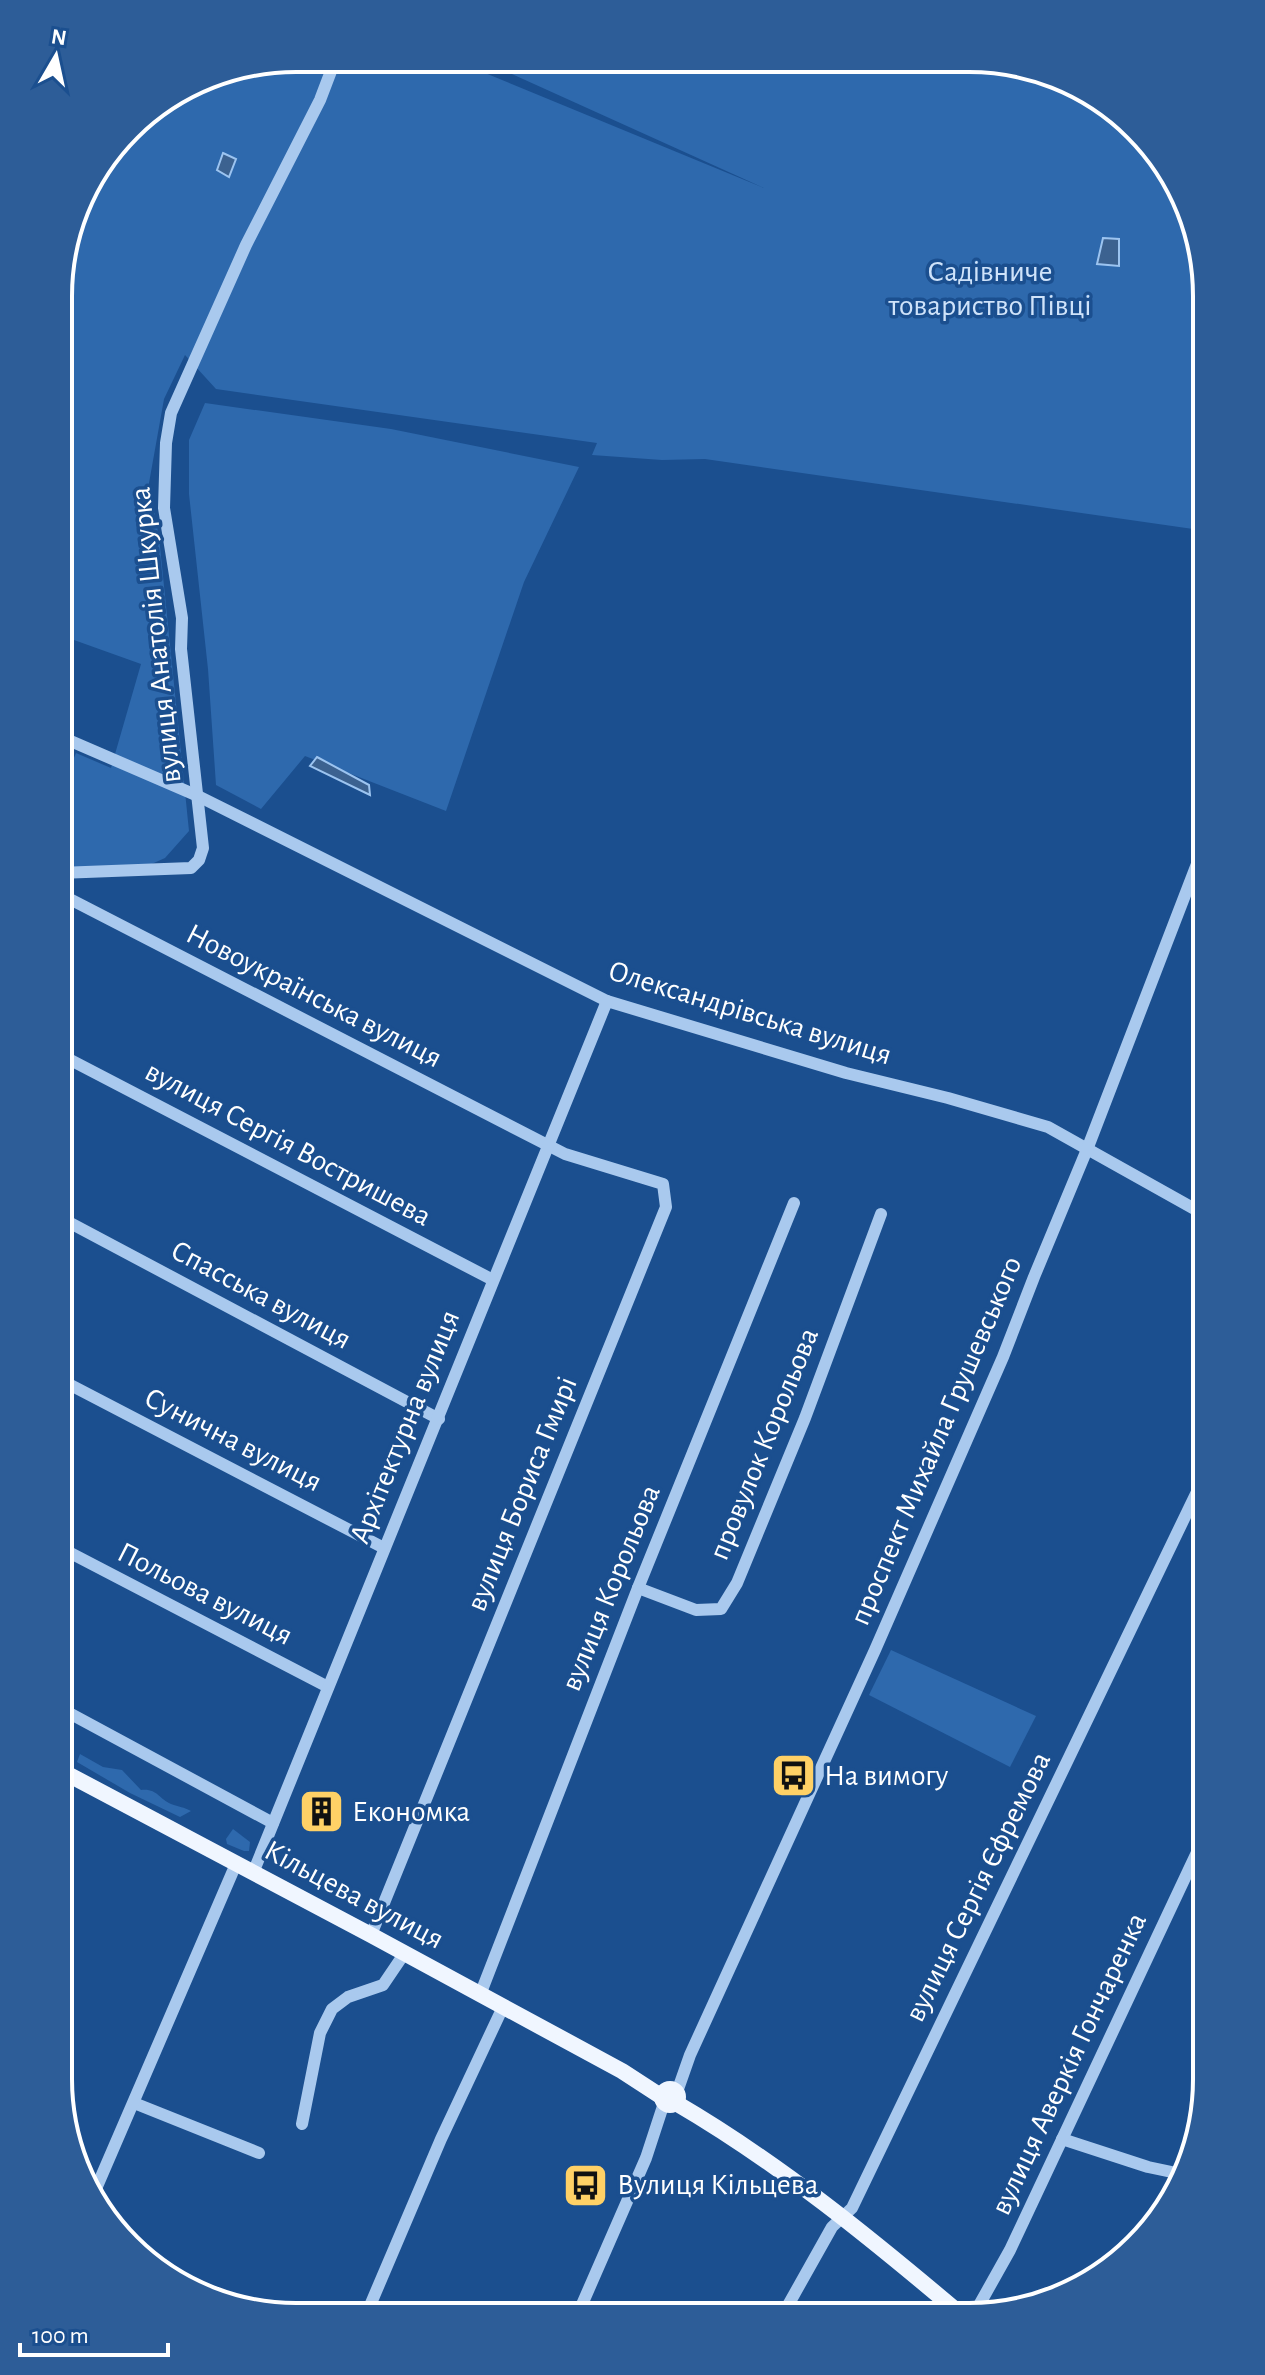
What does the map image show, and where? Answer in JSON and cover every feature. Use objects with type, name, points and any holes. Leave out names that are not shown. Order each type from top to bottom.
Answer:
[{"type":"main road","name":"Кільцева вулиця","points":[[72,1777],[670,2097],[841,2217],[947,2303]]},
{"type":"street","name":"вулиця Анатолія Шкурка","points":[[72,873],[191,868],[199,860],[203,848],[181,649],[182,618],[164,508],[166,443],[171,413],[246,245],[320,100],[331,72]]},
{"type":"street","name":"Олександрівська вулиця","points":[[72,742],[198,796],[607,1001],[846,1073],[1048,1127],[1193,1208]]},
{"type":"street","name":"проспект Михайла Грушевського","points":[[583,2303],[670,2097],[875,1650],[1003,1357],[1193,874]]},
{"type":"street","name":"Новоукраїнська вулиця","points":[[72,900],[547,1144]]},
{"type":"street","name":"Архітектурна вулиця","points":[[253,1873],[607,1001]]},
{"type":"street","name":"вулиця Сергія Востришева","points":[[72,1061],[493,1280]]},
{"type":"street","name":"вулиця Бориса Гмирі","points":[[371,1935],[666,1207],[663,1184],[565,1154],[547,1144]]},
{"type":"street","name":"вулиця Корольова","points":[[480,1995],[638,1588],[794,1203]]},
{"type":"street","name":"провулок Корольова","points":[[638,1588],[696,1610],[721,1609],[726,1602],[737,1583],[805,1418],[881,1214]]},
{"type":"street","name":"Спасська вулиця","points":[[72,1224],[439,1419]]},
{"type":"street","name":"Сунична вулиця","points":[[72,1386],[384,1548]]},
{"type":"street","name":"вулиця Сергія Єфремова","points":[[789,2303],[832,2227],[852,2208],[1193,1500]]},
{"type":"street","name":"Польова вулиця","points":[[72,1554],[328,1687]]},
{"type":"street","points":[[72,1715],[273,1823]]},
{"type":"street","name":"вулиця Аверкія Гончаренка","points":[[980,2303],[1010,2250],[1193,1861]]},
{"type":"street","points":[[98,2184],[236,1864]]},
{"type":"street","points":[[302,2124],[320,2033],[332,2009],[348,1997],[383,1985],[404,1954]]},
{"type":"street","points":[[371,2303],[441,2139],[503,2007]]},
{"type":"street","points":[[134,2103],[259,2153]]},
{"type":"street","points":[[1062,2139],[1172,2172]]},
{"type":"green space","name":"Садівниче товариство Півці","points":[[296,72],[483,72],[764,188],[508,72],[983,72],[1041,84],[1093,110],[1137,148],[1170,197],[1181,224],[1191,267],[1193,529],[705,459],[662,460],[592,455],[597,443],[216,389],[185,355],[164,399],[149,483],[159,537],[189,831],[165,858],[147,866],[72,868],[72,763],[76,753],[111,768],[141,664],[72,639],[74,267],[89,210],[102,184],[128,148],[172,110],[210,89],[252,76]]},
{"type":"green space","points":[[205,403],[391,429],[579,467],[524,582],[446,811],[305,756],[261,809],[216,785],[208,669],[189,494],[189,440]]},
{"type":"green space","points":[[891,1650],[1036,1716],[1010,1767],[869,1695]]},
{"type":"green space","points":[[80,1754],[103,1767],[122,1770],[141,1790],[154,1792],[167,1802],[191,1811],[180,1817],[130,1793],[77,1762]]},
{"type":"green space","points":[[233,1829],[250,1842],[249,1851],[227,1844],[226,1839]]},
{"type":"shaded area","points":[[223,153],[236,159],[229,177],[217,170]]},
{"type":"shaded area","points":[[1103,238],[1119,239],[1119,266],[1097,264]]},
{"type":"shaded area","points":[[317,757],[369,785],[370,795],[310,766]]},
{"type":"place","name":"На вимогу","points":[[793,1776]]},
{"type":"place","name":"Економка","points":[[321,1812]]},
{"type":"place","name":"Вулиця Кільцева","points":[[586,2185]]}]
